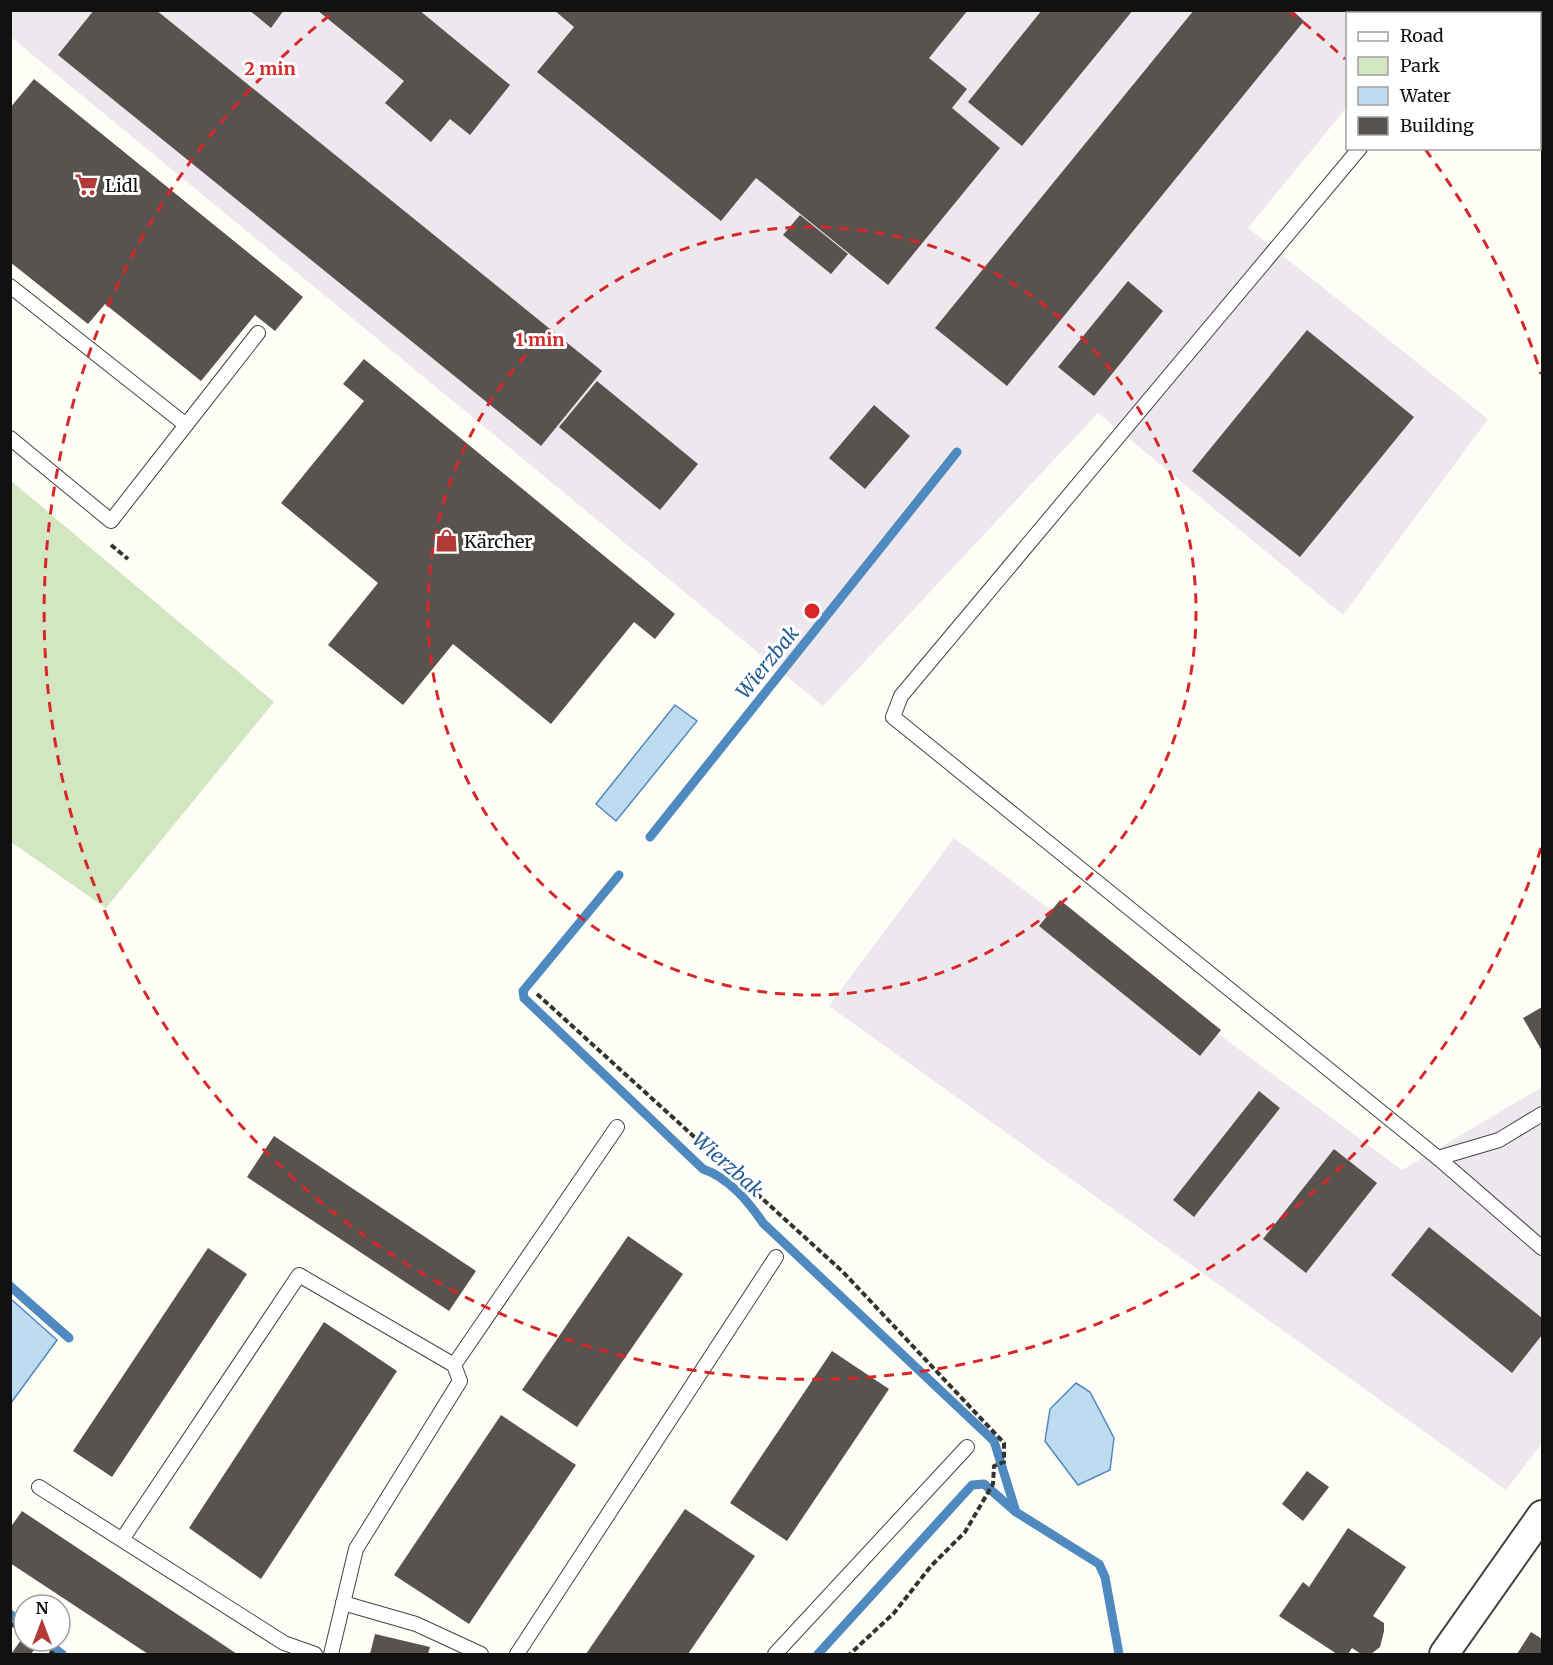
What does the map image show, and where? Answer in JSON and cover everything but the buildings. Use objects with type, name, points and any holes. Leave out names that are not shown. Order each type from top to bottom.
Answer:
[{"type":"street","points":[[1444,1654],[1542,1515]]},
{"type":"lane","points":[[1358,150],[901,696],[894,717],[1438,1158],[1542,1248]]},
{"type":"lane","points":[[10,286],[186,425]]},
{"type":"lane","points":[[10,438],[111,521],[258,333]]},
{"type":"lane","points":[[1438,1158],[1499,1140],[1542,1114]]},
{"type":"lane","points":[[454,1365],[617,1127]]},
{"type":"lane","points":[[517,1654],[776,1257]]},
{"type":"lane","points":[[123,1538],[299,1275],[454,1365],[460,1380],[356,1549],[331,1654]]},
{"type":"lane","points":[[775,1654],[968,1447]]},
{"type":"lane","points":[[39,1487],[123,1538],[284,1642],[315,1654]]},
{"type":"lane","points":[[343,1602],[416,1624],[481,1654]]},
{"type":"path","points":[[537,994],[843,1272],[1004,1443],[1004,1462],[996,1464],[993,1484],[965,1532],[931,1566],[894,1613],[850,1654]]},
{"type":"shaded area","points":[[10,11],[1427,11],[1346,12],[1346,108],[1248,228],[1488,419],[1343,615],[1098,413],[823,706],[11,37]]},
{"type":"shaded area","points":[[954,838],[1402,1170],[1542,1087],[1542,1443],[1506,1490],[829,1006]]},
{"type":"green space","points":[[10,480],[274,702],[106,908],[11,842]]},
{"type":"water","points":[[675,705],[697,721],[616,821],[596,804]]},
{"type":"water","points":[[11,1299],[57,1340],[11,1403]]},
{"type":"water","points":[[1076,1383],[1090,1392],[1114,1438],[1110,1470],[1078,1485],[1045,1441],[1050,1409]]},
{"type":"waterway","name":"Wierzbak","points":[[650,837],[957,452]]},
{"type":"waterway","name":"Wierzbak","points":[[619,875],[523,991],[524,998],[703,1169],[721,1178],[737,1191],[763,1223],[994,1441],[1016,1512]]},
{"type":"waterway","points":[[10,1286],[69,1338]]},
{"type":"waterway","name":"Wierzbak","points":[[818,1654],[972,1485],[984,1484],[1016,1512],[1099,1564],[1105,1577],[1119,1654]]},
{"type":"place","name":"Lidl","points":[[87,185]]},
{"type":"place","name":"Kärcher","points":[[446,541]]}]
